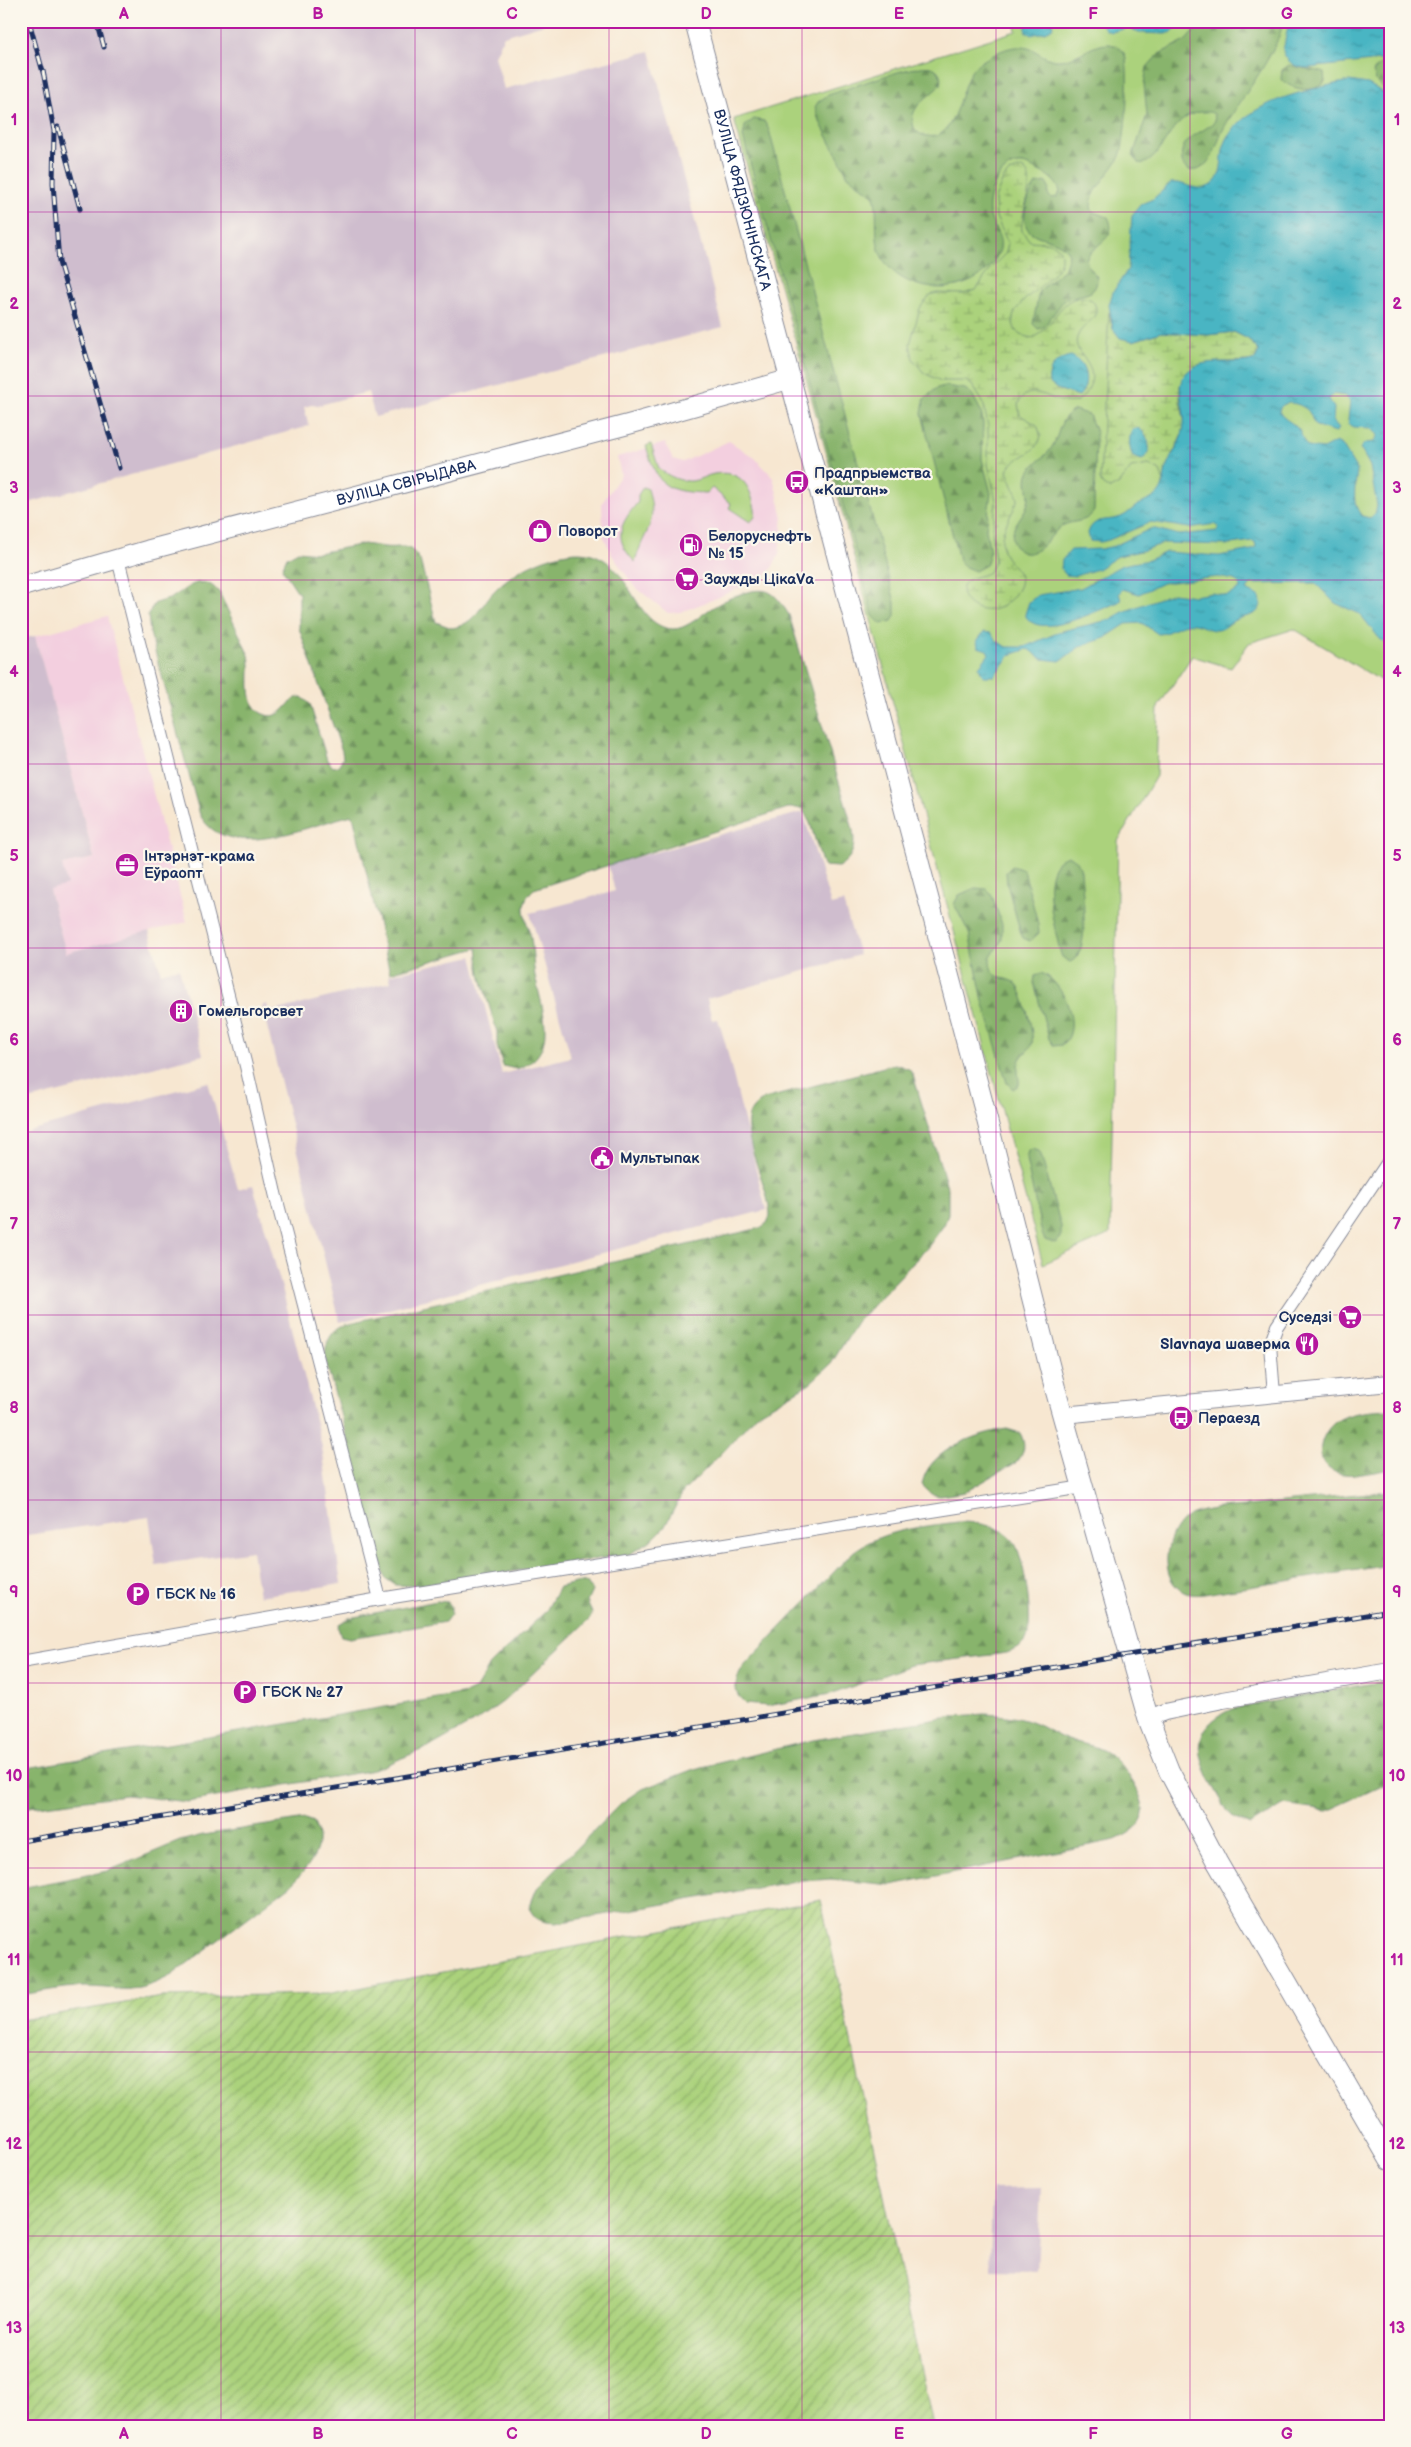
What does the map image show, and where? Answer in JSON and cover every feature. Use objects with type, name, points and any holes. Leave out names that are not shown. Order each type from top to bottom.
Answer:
[{"type":"main road","name":"ВУЛІЦА ФЯДЗЮНІНСКАГА","points":[[695,21],[1063,1415],[1148,1718],[1170,1771],[1212,1854],[1390,2160]]},
{"type":"main road","name":"ВУЛІЦА СВІРЫДАВА","points":[[21,587],[118,559],[630,424],[790,379]]},
{"type":"street","points":[[118,559],[246,1066],[275,1194],[380,1598]]},
{"type":"street","points":[[1274,1394],[1270,1345],[1277,1326],[1390,1160]]},
{"type":"street","points":[[1063,1415],[1390,1383]]},
{"type":"street","points":[[21,1662],[380,1598],[1083,1487]]},
{"type":"street","points":[[1148,1718],[1165,1712],[1223,1700],[1390,1670]]},
{"type":"shaded area","points":[[21,21],[554,21],[504,36],[495,56],[504,89],[650,51],[723,327],[375,417],[368,392],[316,406],[315,404],[304,407],[309,426],[21,505]]},
{"type":"shaded area","points":[[729,441],[755,458],[773,477],[783,517],[779,555],[769,573],[757,580],[707,602],[680,612],[668,613],[634,586],[612,555],[603,535],[602,503],[621,475],[617,457],[665,443],[673,459],[683,462]]},
{"type":"shaded area","points":[[107,616],[187,922],[66,953],[49,890],[62,865],[94,858],[35,636]]},
{"type":"shaded area","points":[[35,636],[94,858],[62,865],[67,885],[49,890],[66,953],[149,931],[161,973],[179,968],[203,1055],[21,1102],[21,639]]},
{"type":"shaded area","points":[[803,812],[831,905],[843,902],[859,955],[707,999],[712,1020],[718,1019],[725,1042],[766,1210],[340,1322],[262,1006],[267,1004],[269,1012],[391,982],[389,975],[472,956],[502,1074],[571,1057],[530,913],[615,891],[608,865]]},
{"type":"shaded area","points":[[208,1082],[238,1189],[253,1185],[283,1292],[322,1447],[341,1584],[259,1596],[252,1551],[156,1565],[149,1517],[21,1536],[21,1133]]},
{"type":"shaded area","points":[[1041,2188],[1037,2271],[990,2270],[992,2189]]},
{"type":"green space","points":[[1014,21],[1390,21],[1390,686],[1294,629],[1249,643],[1231,668],[1192,656],[1158,707],[1156,776],[1118,841],[1110,1234],[1043,1264],[817,418],[734,119],[1016,31]]},
{"type":"green space","points":[[1204,21],[1282,21],[1281,31],[1268,58],[1225,126],[1212,156],[1202,168],[1188,170],[1184,167],[1182,152],[1184,146],[1192,137],[1215,121],[1214,114],[1211,112],[1200,112],[1189,116],[1179,123],[1152,158],[1146,163],[1138,163],[1133,155],[1147,115],[1144,84],[1147,67],[1159,54],[1185,41]]},
{"type":"green space","points":[[1103,44],[1110,44],[1119,48],[1125,55],[1127,105],[1120,156],[1092,199],[1091,206],[1093,212],[1108,217],[1111,224],[1108,236],[1086,259],[1088,266],[1097,277],[1094,289],[1086,294],[1064,300],[1043,328],[1038,329],[1033,324],[1039,291],[1065,268],[1069,254],[1064,247],[1028,230],[1025,223],[1025,213],[1030,194],[1036,184],[1046,182],[1049,187],[1048,195],[1052,198],[1057,197],[1060,192],[1056,183],[1048,176],[1030,166],[1022,164],[1007,168],[1001,174],[990,197],[990,217],[999,236],[1000,247],[990,267],[962,285],[945,288],[911,283],[897,274],[885,262],[878,246],[874,196],[848,176],[818,118],[815,107],[818,102],[828,95],[881,77],[911,69],[931,67],[940,74],[940,85],[917,107],[914,112],[913,126],[917,132],[923,135],[935,136],[944,131],[951,122],[971,72],[978,64],[998,52],[1013,47],[1028,48],[1050,59],[1060,60],[1073,57]]},
{"type":"green space","points":[[1390,62],[1390,93],[1377,83],[1373,72],[1380,64]]},
{"type":"green space","points":[[1289,65],[1324,73],[1325,82],[1321,86],[1309,89],[1291,86],[1281,79],[1282,70]]},
{"type":"green space","points":[[754,119],[764,121],[769,130],[895,602],[895,616],[892,621],[881,624],[873,616],[743,137],[745,126]]},
{"type":"green space","points":[[1022,168],[1027,173],[1029,188],[1022,231],[1030,241],[1047,242],[1055,245],[1060,250],[1061,256],[1059,266],[1052,276],[1021,304],[1014,314],[1013,324],[1020,335],[1032,338],[1040,333],[1059,310],[1073,299],[1082,297],[1092,300],[1096,311],[1095,315],[1081,330],[1076,342],[1092,375],[1091,384],[1085,394],[1077,401],[1059,401],[1041,394],[1032,393],[1024,395],[1018,404],[1020,415],[1037,425],[1041,436],[1034,448],[1014,461],[1007,471],[1018,498],[1006,524],[1002,545],[1006,558],[1019,574],[1020,583],[1018,589],[1008,602],[998,608],[987,610],[969,604],[962,590],[967,581],[989,572],[995,560],[992,538],[996,501],[988,464],[988,426],[983,402],[972,385],[966,381],[941,381],[924,373],[913,359],[910,344],[920,308],[930,295],[937,293],[963,294],[976,290],[991,268],[1006,253],[1008,243],[996,217],[995,199],[1003,179],[1009,172]]},
{"type":"green space","points":[[1109,312],[1113,329],[1133,341],[1161,332],[1208,335],[1234,332],[1248,339],[1259,351],[1255,359],[1249,361],[1207,363],[1180,385],[1180,402],[1185,422],[1183,432],[1169,463],[1163,487],[1160,471],[1149,465],[1131,468],[1119,484],[1110,489],[1103,485],[1100,480]]},
{"type":"green space","points":[[945,386],[965,389],[972,394],[981,411],[983,423],[982,459],[991,493],[986,529],[990,553],[986,565],[975,571],[963,566],[959,560],[922,414],[924,399],[937,388]]},
{"type":"green space","points":[[1075,410],[1089,415],[1096,432],[1094,511],[1086,519],[1067,524],[1058,529],[1046,543],[1035,551],[1024,553],[1016,548],[1012,537],[1014,528],[1028,502],[1027,483],[1029,472],[1047,454],[1055,441],[1063,421]]},
{"type":"green space","points":[[651,444],[659,469],[675,478],[683,481],[692,481],[723,473],[736,476],[742,480],[752,497],[755,517],[750,522],[729,508],[731,504],[712,488],[707,493],[681,491],[665,484],[659,478],[650,459],[646,446]]},
{"type":"green space","points":[[643,487],[648,489],[652,511],[649,527],[635,562],[623,546],[621,531],[627,517],[638,502],[638,495]]},
{"type":"green space","points":[[364,544],[384,547],[405,547],[412,550],[420,560],[436,622],[452,628],[460,626],[473,618],[496,589],[510,577],[535,563],[562,554],[585,553],[602,559],[616,570],[646,614],[658,625],[673,629],[686,625],[734,596],[759,590],[770,593],[779,601],[789,615],[852,826],[854,844],[848,859],[838,867],[823,866],[810,823],[802,808],[788,808],[534,889],[525,901],[524,912],[531,938],[535,976],[544,1016],[544,1042],[539,1053],[530,1063],[516,1069],[503,1066],[497,1046],[497,1032],[480,975],[477,948],[390,973],[353,815],[293,832],[249,839],[230,837],[213,830],[200,815],[150,633],[148,615],[154,604],[171,598],[196,583],[207,583],[213,586],[219,592],[249,655],[250,689],[254,705],[259,711],[272,716],[281,712],[295,698],[302,697],[310,704],[327,760],[333,767],[338,766],[343,758],[342,751],[299,628],[299,594],[282,568],[287,557],[298,551],[318,553]]},
{"type":"green space","points":[[1069,856],[1077,862],[1081,871],[1084,906],[1081,947],[1077,957],[1070,962],[1062,957],[1060,951],[1050,897],[1050,883],[1053,870],[1059,861]]},
{"type":"green space","points":[[1012,866],[1024,870],[1038,924],[1039,933],[1030,941],[1023,938],[1021,934],[1007,884],[1006,872]]},
{"type":"green space","points":[[975,888],[987,889],[991,893],[1002,924],[1002,940],[990,958],[993,972],[1001,978],[1011,981],[1019,988],[1031,1025],[1032,1044],[1020,1060],[1018,1065],[1019,1085],[1013,1089],[1007,1083],[983,1001],[969,933],[954,904],[959,895]]},
{"type":"green space","points":[[1041,973],[1049,977],[1057,985],[1068,1006],[1071,1028],[1068,1038],[1062,1045],[1054,1046],[1049,1039],[1034,983],[1035,976]]},
{"type":"green space","points":[[895,1064],[909,1069],[913,1075],[948,1190],[948,1215],[944,1225],[928,1247],[857,1322],[831,1364],[810,1383],[756,1415],[724,1451],[683,1492],[664,1528],[653,1539],[630,1554],[417,1586],[395,1585],[385,1578],[325,1358],[327,1345],[334,1332],[350,1323],[760,1228],[767,1223],[770,1216],[766,1193],[753,1154],[748,1130],[748,1120],[753,1108],[764,1099]]},
{"type":"green space","points":[[1032,1149],[1039,1151],[1041,1155],[1061,1226],[1061,1238],[1055,1243],[1045,1240],[1042,1234],[1026,1159],[1028,1151]]},
{"type":"green space","points":[[1390,1410],[1390,1469],[1362,1474],[1342,1474],[1327,1467],[1323,1461],[1321,1446],[1323,1438],[1333,1424],[1352,1414]]},
{"type":"green space","points":[[1007,1429],[1020,1433],[1024,1444],[1022,1455],[1017,1462],[965,1492],[940,1496],[931,1494],[922,1485],[926,1473],[933,1462],[955,1445],[968,1439]]},
{"type":"green space","points":[[1390,1491],[1390,1565],[1198,1595],[1182,1591],[1174,1584],[1169,1574],[1167,1563],[1171,1539],[1176,1528],[1193,1514],[1224,1508]]},
{"type":"green space","points":[[958,1522],[994,1527],[1012,1539],[1016,1546],[1021,1558],[1029,1604],[1028,1632],[1026,1640],[1020,1646],[1007,1653],[911,1665],[835,1693],[768,1706],[745,1704],[736,1690],[736,1685],[745,1665],[853,1552],[877,1538],[903,1530]]},
{"type":"green space","points":[[580,1582],[587,1583],[592,1591],[587,1602],[592,1613],[590,1619],[504,1701],[479,1719],[433,1745],[374,1770],[187,1802],[126,1795],[21,1808],[21,1769],[467,1693],[476,1689],[490,1665],[546,1611],[559,1587]]},
{"type":"green space","points":[[437,1601],[448,1602],[451,1606],[451,1614],[445,1622],[350,1638],[341,1636],[338,1628],[339,1624],[349,1618]]},
{"type":"green space","points":[[1390,1680],[1390,1782],[1327,1811],[1283,1805],[1251,1825],[1233,1817],[1227,1810],[1211,1782],[1201,1755],[1201,1742],[1205,1730],[1215,1719],[1232,1709]]},
{"type":"green space","points":[[984,1714],[1026,1720],[1063,1738],[1096,1747],[1109,1754],[1125,1770],[1139,1794],[1143,1811],[1139,1824],[1133,1830],[1115,1840],[891,1885],[831,1879],[791,1882],[556,1923],[540,1920],[534,1916],[529,1908],[537,1888],[621,1803],[640,1790],[694,1769],[813,1740],[956,1716]]},
{"type":"green space","points":[[305,1819],[313,1822],[318,1840],[314,1856],[303,1872],[291,1885],[172,1975],[158,1982],[137,1988],[74,1987],[21,1995],[21,1888],[108,1871],[180,1841],[203,1835]]},
{"type":"green space","points":[[821,1900],[933,2426],[21,2426],[21,2020],[162,1997],[327,1994]]},
{"type":"water","points":[[1028,21],[1052,21],[1053,27],[1048,31],[1031,35],[1025,31]]},
{"type":"water","points":[[1099,21],[1184,21],[1173,32],[1165,34],[1142,33],[1128,28],[1111,32],[1106,30]]},
{"type":"water","points":[[1289,21],[1390,21],[1390,59],[1308,68],[1296,66],[1287,59],[1283,51]]},
{"type":"water","points":[[1349,81],[1368,84],[1390,96],[1390,647],[1379,638],[1360,614],[1335,603],[1315,583],[1251,584],[1247,590],[1260,597],[1260,608],[1254,614],[1235,620],[1220,629],[1211,629],[1191,624],[1158,634],[1142,623],[1126,624],[1105,638],[1081,646],[1060,661],[1042,659],[1028,649],[1010,655],[994,676],[983,676],[979,667],[989,654],[987,650],[978,647],[977,641],[984,632],[991,633],[996,640],[1006,647],[1024,647],[1062,631],[1109,620],[1123,612],[1173,593],[1194,596],[1212,593],[1227,596],[1240,589],[1239,583],[1234,580],[1218,577],[1163,583],[1139,594],[1123,589],[1119,593],[1121,600],[1119,602],[1084,617],[1055,625],[1042,625],[1031,622],[1025,614],[1029,602],[1038,595],[1081,588],[1122,565],[1149,560],[1166,552],[1219,556],[1251,550],[1256,547],[1255,542],[1252,541],[1226,545],[1164,543],[1145,550],[1118,556],[1098,569],[1075,576],[1066,575],[1061,569],[1062,560],[1071,550],[1101,549],[1114,546],[1152,528],[1179,535],[1217,531],[1219,527],[1215,524],[1189,528],[1151,522],[1101,542],[1090,541],[1088,533],[1094,524],[1123,516],[1160,491],[1168,463],[1183,430],[1184,416],[1180,385],[1188,372],[1202,364],[1249,361],[1255,359],[1259,351],[1248,339],[1234,332],[1208,335],[1161,332],[1133,341],[1120,338],[1113,329],[1109,305],[1113,292],[1128,269],[1132,215],[1141,204],[1153,199],[1171,183],[1201,188],[1215,182],[1220,173],[1224,146],[1232,131],[1259,108],[1295,94]],"holes":[[[1333,394],[1346,396],[1350,402],[1349,424],[1354,427],[1371,428],[1378,435],[1374,442],[1365,443],[1360,448],[1370,466],[1377,506],[1375,514],[1370,518],[1362,516],[1358,511],[1355,500],[1357,470],[1342,445],[1336,442],[1323,449],[1308,447],[1298,429],[1279,411],[1284,404],[1297,404],[1309,412],[1316,426],[1336,432],[1339,428],[1333,421],[1334,408],[1329,399]]]},
{"type":"water","points":[[1071,356],[1080,363],[1085,374],[1085,386],[1079,396],[1057,389],[1049,383],[1051,369],[1054,365],[1061,359]]},
{"type":"water","points":[[1138,428],[1145,434],[1149,443],[1146,457],[1142,460],[1133,457],[1130,446],[1131,432],[1133,429]]},
{"type":"railway","points":[[29,21],[44,76]]},
{"type":"railway","points":[[97,21],[104,47]]},
{"type":"railway","points":[[43,71],[54,131],[53,183],[59,262],[119,468]]},
{"type":"railway","points":[[58,127],[80,209]]},
{"type":"railway","points":[[21,1841],[1390,1611]]},
{"type":"place","name":"Прадпрыемства «Каштан»","points":[[797,482]]},
{"type":"place","name":"Поворот","points":[[540,531]]},
{"type":"place","name":"Белоруснефть № 15","points":[[691,545]]},
{"type":"place","name":"Заужды ЦікаVа","points":[[687,579]]},
{"type":"place","name":"Інтэрнэт-крама Еўраопт","points":[[127,865]]},
{"type":"place","name":"Гомельгорсвет","points":[[181,1011]]},
{"type":"place","name":"Мультыпак","points":[[602,1158]]},
{"type":"place","name":"Суседзі","points":[[1350,1317]]},
{"type":"place","name":"Slavnaya шаверма","points":[[1307,1344]]},
{"type":"place","name":"Пераезд","points":[[1181,1418]]},
{"type":"place","name":"ГБСК № 16","points":[[138,1594]]},
{"type":"place","name":"ГБСК № 27","points":[[245,1692]]}]
